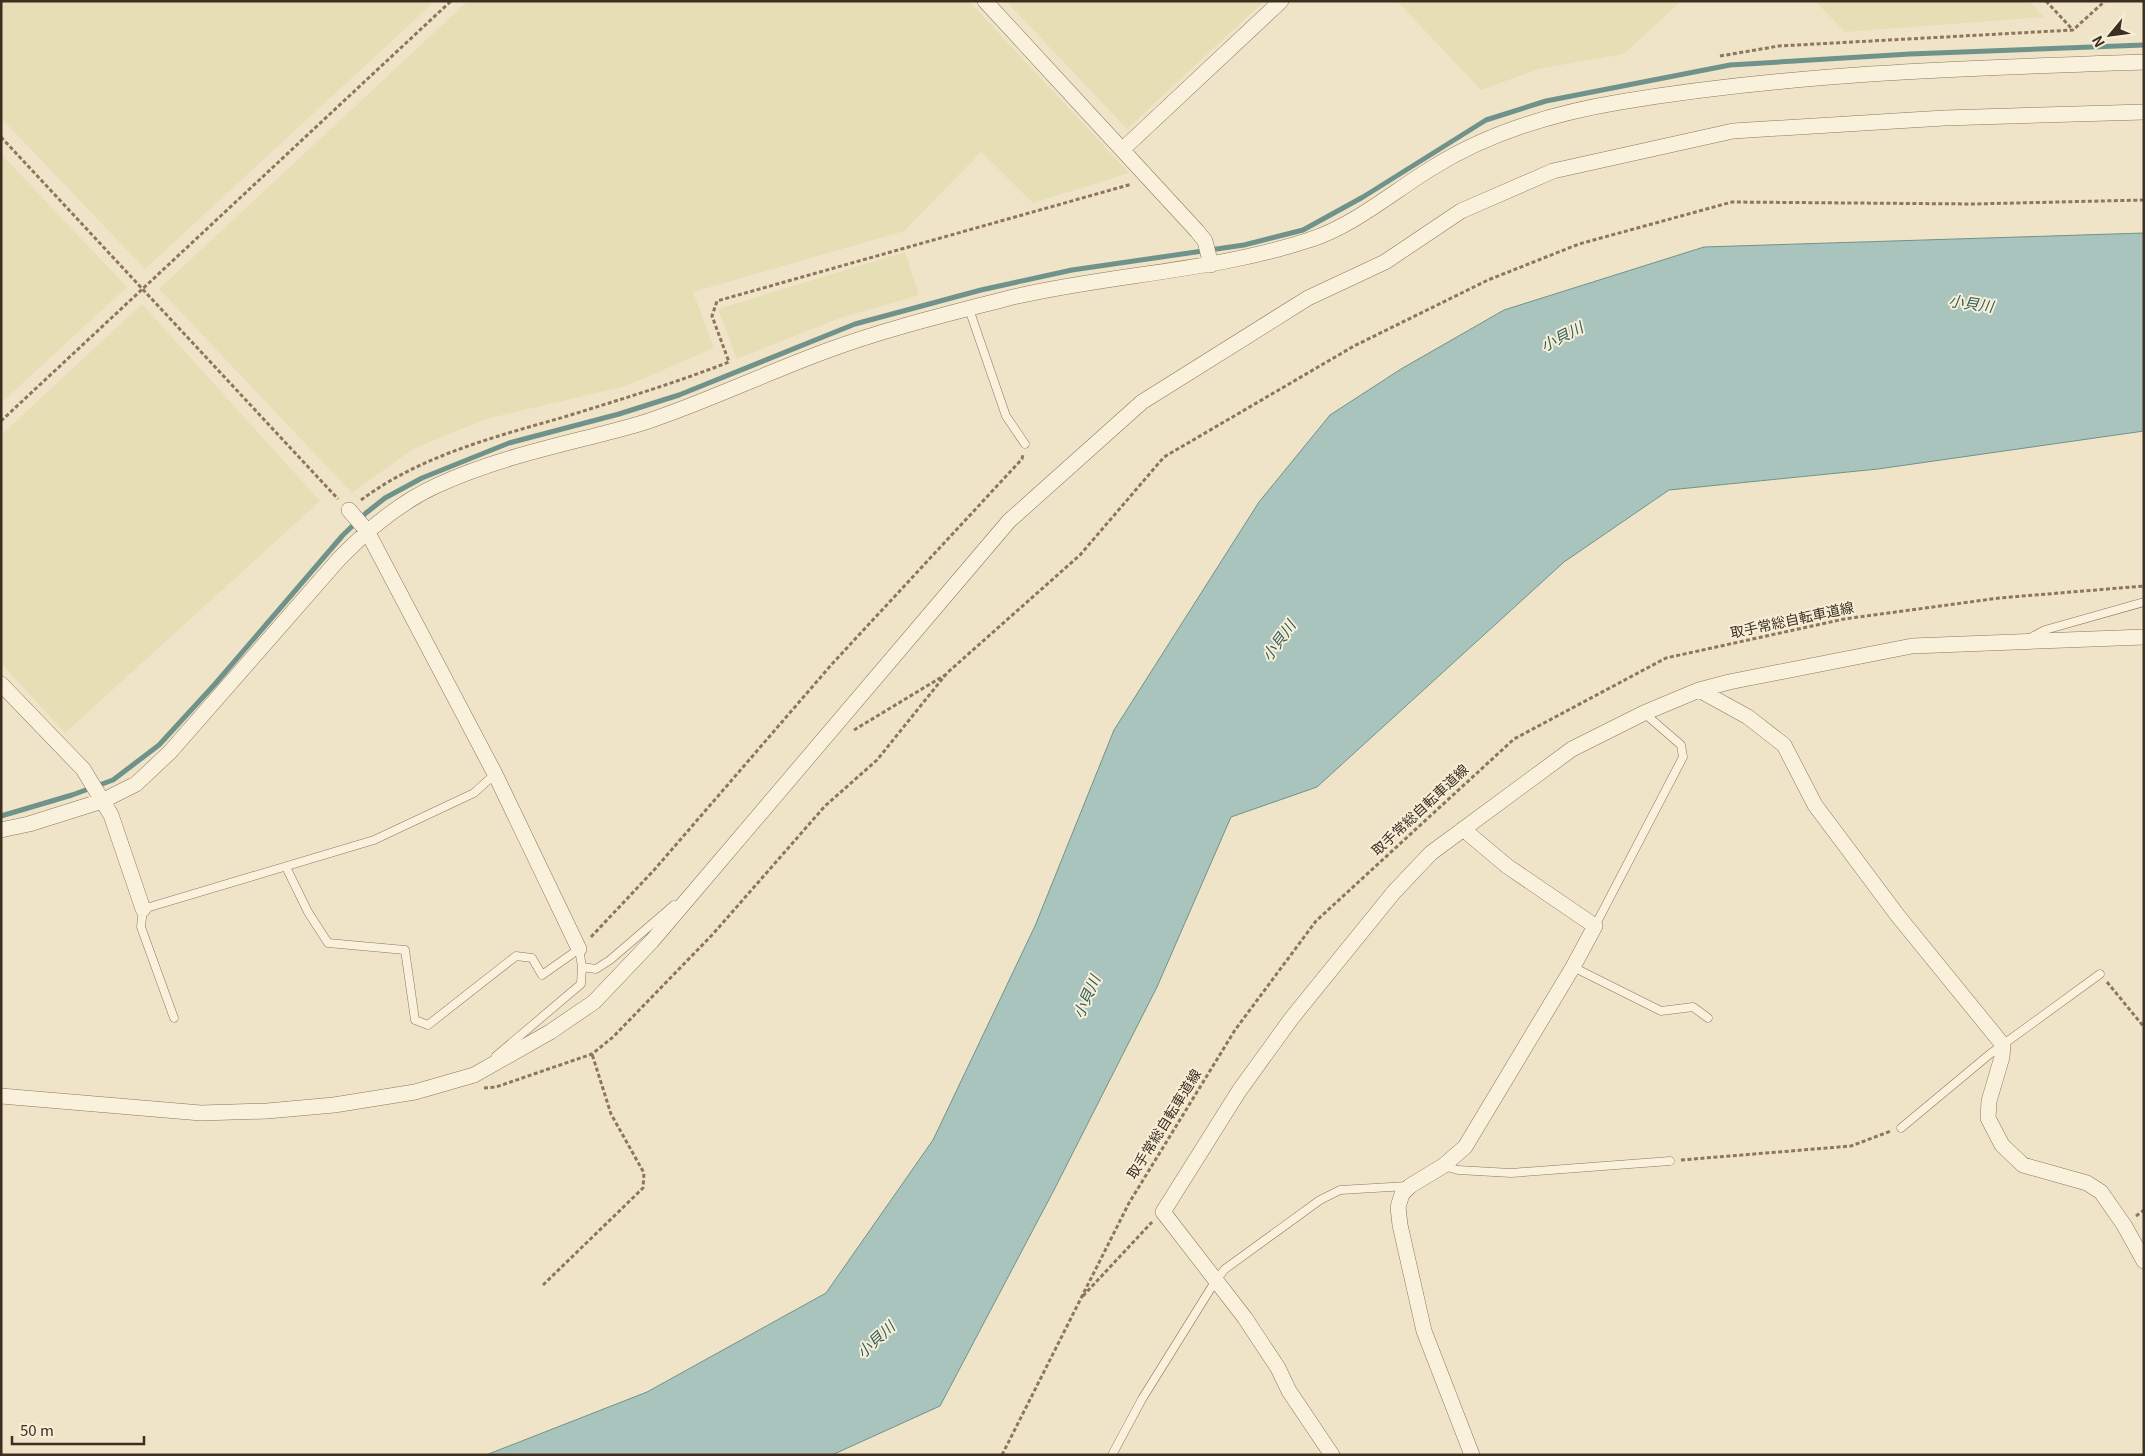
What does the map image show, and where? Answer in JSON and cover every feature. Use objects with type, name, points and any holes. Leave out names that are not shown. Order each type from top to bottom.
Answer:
[{"type":"street","points":[[985,1],[1205,240],[1211,264]]},
{"type":"street","points":[[1124,150],[1280,1]]},
{"type":"street","points":[[1,830],[29,824],[97,792],[136,784],[170,752],[364,528],[436,486],[485,467],[655,420],[829,350],[969,309],[1014,297],[1103,280],[1259,255],[1316,238],[1364,213],[1436,166],[1493,135],[1537,121],[1618,102],[1788,80],[1934,70],[2144,62]]},
{"type":"street","points":[[1,1096],[201,1113],[267,1111],[334,1105],[415,1092],[469,1076],[550,1032],[594,1002],[652,941],[1009,521],[1142,402],[1308,298],[1385,262],[1461,211],[1552,172],[1733,131],[1944,118],[2144,112]]},
{"type":"street","points":[[350,511],[364,528],[495,774],[579,949]]},
{"type":"street","points":[[1332,1455],[1289,1391],[1274,1361],[1216,1280],[1163,1212],[1239,1091],[1291,1018],[1340,955],[1394,892],[1431,853],[1572,749],[1644,713],[1699,690],[1729,682],[1912,646],[2144,637]]},
{"type":"street","points":[[1,684],[83,768],[111,816],[144,909]]},
{"type":"street","points":[[1699,690],[1748,717],[1784,745],[1815,805],[1898,916],[2003,1046],[2002,1057],[1988,1101],[1988,1118],[2002,1145],[2023,1165],[2087,1183],[2101,1192],[2124,1225],[2144,1261]]},
{"type":"street","points":[[1462,829],[1507,866],[1595,926],[1573,967],[1465,1147],[1443,1166],[1410,1186],[1402,1194],[1398,1208],[1400,1225],[1424,1331],[1472,1455]]},
{"type":"lane","points":[[969,309],[1006,416],[1026,444]]},
{"type":"lane","points":[[2026,641],[2045,630],[2144,602]]},
{"type":"lane","points":[[1595,926],[1683,757],[1681,746],[1644,713]]},
{"type":"lane","points":[[174,1018],[141,927],[144,909],[374,840],[474,793],[495,774]]},
{"type":"lane","points":[[286,867],[308,912],[328,943],[406,950],[415,1020],[428,1025],[516,956],[532,958],[542,975],[579,949],[582,967],[581,984],[469,1076]]},
{"type":"lane","points":[[582,967],[596,969],[610,960],[704,880]]},
{"type":"lane","points":[[1573,967],[1661,1011],[1693,1007],[1708,1018]]},
{"type":"lane","points":[[1901,1128],[1935,1098],[2100,974]]},
{"type":"lane","points":[[1443,1166],[1458,1170],[1511,1173],[1670,1161]]},
{"type":"lane","points":[[1112,1455],[1142,1399],[1216,1280],[1225,1269],[1320,1200],[1340,1190],[1410,1186]]},
{"type":"path","points":[[1,421],[141,288],[451,1]]},
{"type":"path","points":[[2046,1],[2073,30]]},
{"type":"path","points":[[1720,56],[1779,46],[2073,30],[2105,1]]},
{"type":"path","points":[[1,137],[350,511],[375,490],[478,441],[673,384],[729,362],[712,316],[717,301],[1150,179]]},
{"type":"path","points":[[469,1076],[473,1088],[496,1087],[592,1054],[613,1037],[712,934],[825,806],[878,760],[947,673],[1080,555],[1164,457],[1354,346],[1488,280],[1579,244],[1732,202],[1973,204],[2144,200]]},
{"type":"path","points":[[579,949],[655,869],[832,664],[1022,459],[1026,444]]},
{"type":"path","name":"取手常総自転車道線","points":[[1002,1455],[1129,1203],[1235,1030],[1316,921],[1514,739],[1666,658],[1844,619],[1999,598],[2144,586]]},
{"type":"path","points":[[846,735],[947,673]]},
{"type":"path","points":[[2100,974],[2144,1027]]},
{"type":"path","points":[[543,1285],[643,1188],[644,1173],[611,1114],[592,1054]]},
{"type":"path","points":[[1670,1161],[1851,1146],[1901,1128]]},
{"type":"path","points":[[1080,1299],[1163,1212]]},
{"type":"shaded area","points":[[1,1],[435,1],[145,269],[1,118]]},
{"type":"shaded area","points":[[468,1],[969,1],[1129,173],[1033,203],[981,152],[904,231],[693,292],[714,348],[626,386],[486,419],[413,449],[352,493],[159,289]]},
{"type":"shaded area","points":[[1006,1],[1264,1],[1127,129]]},
{"type":"shaded area","points":[[1397,1],[1681,1],[1624,54],[1538,69],[1481,90]]},
{"type":"shaded area","points":[[1815,1],[2029,1],[2044,17],[1845,32]]},
{"type":"shaded area","points":[[1,154],[127,287],[1,403]]},
{"type":"shaded area","points":[[905,252],[919,295],[840,318],[737,359],[718,309]]},
{"type":"shaded area","points":[[142,304],[320,501],[65,733],[1,663],[1,435]]},
{"type":"water","name":"小貝川","points":[[2144,233],[2144,431],[1878,469],[1669,490],[1564,562],[1317,787],[1231,817],[1157,987],[1054,1190],[940,1406],[832,1455],[486,1455],[647,1392],[826,1293],[933,1140],[1035,926],[1114,730],[1259,502],[1330,415],[1401,369],[1504,310],[1704,247]]},
{"type":"waterway","points":[[1,816],[72,795],[113,780],[159,745],[215,684],[343,535],[366,513],[385,498],[422,478],[509,443],[619,414],[679,395],[855,324],[981,290],[1072,270],[1244,245],[1303,230],[1363,197],[1486,120],[1546,101],[1730,65],[1910,54],[2144,45]]}]
